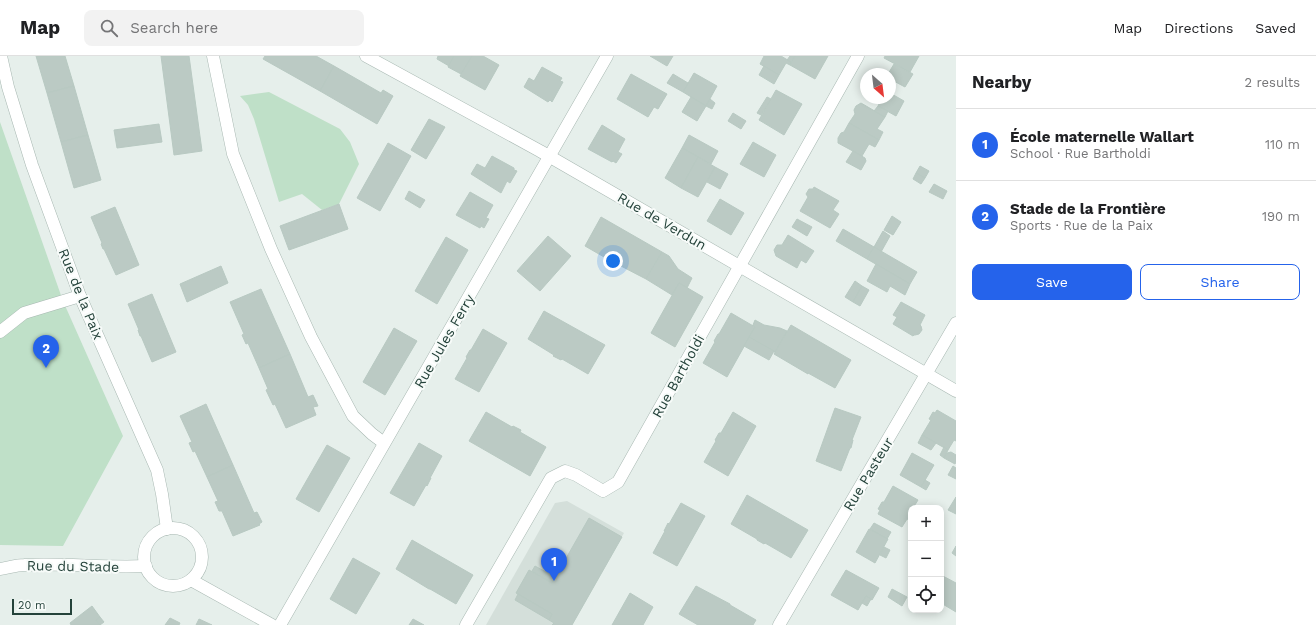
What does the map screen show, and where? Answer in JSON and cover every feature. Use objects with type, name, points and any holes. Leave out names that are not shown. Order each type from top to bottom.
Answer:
[{"type":"street","name":"Rue de la Paix","points":[[1,56],[8,87],[32,166],[80,296],[157,470],[167,529]]},
{"type":"street","points":[[214,56],[233,154],[271,249],[311,337],[353,416],[384,443]]},
{"type":"street","name":"Rue de Verdun","points":[[366,56],[549,156],[956,391]]},
{"type":"street","name":"Rue Jules Ferry","points":[[280,625],[607,56]]},
{"type":"street","name":"Rue Bartholdi","points":[[466,625],[551,478],[565,471],[576,475],[603,491],[618,482],[858,56]]},
{"type":"street","points":[[0,332],[24,313],[80,296]]},
{"type":"street","name":"Rue Pasteur","points":[[779,625],[927,375],[956,323]]},
{"type":"street","points":[[177,528],[186,531],[194,537],[200,545],[202,554],[202,564],[198,573],[191,580],[174,586],[165,585],[150,574],[146,566],[144,556],[146,547],[151,538],[158,532],[167,529],[177,528]]},
{"type":"street","name":"Rue du Stade","points":[[0,570],[23,565],[146,566]]},
{"type":"street","points":[[191,580],[272,625]]},
{"type":"shaded area","points":[[567,501],[624,533],[572,625],[486,625],[555,503]]},
{"type":"green space","points":[[269,92],[340,129],[350,142],[359,164],[339,204],[322,210],[302,194],[279,202],[254,119],[248,105],[240,96]]},
{"type":"green space","points":[[0,122],[63,301],[123,436],[63,546],[0,545]]},
{"type":"building","points":[[36,56],[65,56],[74,86],[47,93]]},
{"type":"building","points":[[161,56],[189,56],[202,151],[174,155]]},
{"type":"building","points":[[265,56],[316,56],[334,66],[320,91],[263,59]]},
{"type":"building","points":[[438,56],[454,56],[449,66],[437,59]]},
{"type":"building","points":[[454,56],[472,56],[461,74],[448,67]]},
{"type":"building","points":[[472,56],[483,56],[499,65],[485,90],[460,76]]},
{"type":"building","points":[[650,56],[673,56],[667,66]]},
{"type":"building","points":[[764,56],[781,56],[791,62],[790,65],[786,63],[779,75],[760,64]]},
{"type":"building","points":[[790,56],[795,56],[791,62],[787,60]]},
{"type":"building","points":[[795,56],[828,56],[815,79],[790,65]]},
{"type":"building","points":[[885,56],[919,56],[910,72],[884,58]]},
{"type":"building","points":[[894,64],[913,74],[905,87],[896,82],[896,68],[892,68]]},
{"type":"building","points":[[334,66],[381,93],[383,90],[393,96],[377,124],[320,91]]},
{"type":"building","points":[[764,66],[779,75],[774,84],[759,75]]},
{"type":"building","points":[[542,67],[562,78],[560,81],[563,82],[552,102],[550,100],[548,102],[524,87],[529,78],[534,81]]},
{"type":"building","points":[[694,73],[717,86],[706,106],[683,92]]},
{"type":"building","points":[[631,74],[667,94],[658,109],[654,107],[648,117],[617,99]]},
{"type":"building","points":[[673,74],[688,83],[683,92],[667,83]]},
{"type":"building","points":[[74,86],[88,135],[61,142],[47,93]]},
{"type":"building","points":[[776,90],[802,104],[784,135],[759,120]]},
{"type":"building","points":[[896,96],[904,101],[896,116],[878,106],[879,104],[896,104]]},
{"type":"building","points":[[691,97],[706,106],[697,121],[682,112]]},
{"type":"building","points":[[767,97],[771,99],[761,115],[757,113]]},
{"type":"building","points":[[710,99],[715,103],[712,109],[706,106]]},
{"type":"building","points":[[863,104],[885,117],[877,129],[883,132],[879,140],[849,123],[855,114],[854,110],[856,106]]},
{"type":"building","points":[[878,106],[888,111],[885,117],[874,111]]},
{"type":"building","points":[[733,113],[746,121],[741,129],[728,121]]},
{"type":"building","points":[[429,119],[445,127],[426,159],[411,150]]},
{"type":"building","points":[[849,123],[879,140],[875,147],[869,144],[862,156],[838,143],[838,138],[841,133],[844,132]]},
{"type":"building","points":[[159,124],[162,142],[117,148],[114,130]]},
{"type":"building","points":[[602,125],[625,139],[618,152],[622,154],[616,163],[588,149]]},
{"type":"building","points":[[88,135],[101,180],[74,188],[61,142]]},
{"type":"building","points":[[689,135],[718,151],[711,164],[682,148]]},
{"type":"building","points":[[753,142],[776,155],[764,177],[740,164]]},
{"type":"building","points":[[388,143],[411,156],[380,211],[357,198]]},
{"type":"building","points":[[682,148],[698,157],[681,188],[665,178]]},
{"type":"building","points":[[853,151],[865,158],[866,161],[861,170],[846,162]]},
{"type":"building","points":[[492,156],[517,171],[510,183],[507,181],[501,193],[471,174],[477,164],[485,168]]},
{"type":"building","points":[[698,157],[715,167],[698,197],[681,188]]},
{"type":"building","points":[[920,166],[929,171],[925,178],[916,173]]},
{"type":"building","points":[[715,167],[728,174],[720,189],[707,182]]},
{"type":"building","points":[[916,173],[925,178],[921,184],[913,179]]},
{"type":"building","points":[[934,184],[947,191],[943,199],[929,192]]},
{"type":"building","points":[[814,187],[839,201],[833,210],[839,214],[830,228],[800,211],[808,197],[806,194],[809,189],[813,189]]},
{"type":"building","points":[[409,191],[425,200],[420,208],[405,199]]},
{"type":"building","points":[[470,192],[493,205],[486,218],[489,219],[484,228],[481,226],[480,228],[456,215]]},
{"type":"building","points":[[720,199],[744,213],[731,235],[707,221]]},
{"type":"building","points":[[339,204],[348,229],[289,250],[280,226]]},
{"type":"building","points":[[115,207],[139,265],[116,275],[103,249],[91,217]]},
{"type":"building","points":[[892,216],[901,222],[893,235],[884,230]]},
{"type":"building","points":[[601,217],[662,252],[646,279],[611,262],[585,246]]},
{"type":"building","points":[[797,219],[812,227],[807,236],[792,227]]},
{"type":"building","points":[[843,229],[874,247],[867,259],[836,241]]},
{"type":"building","points":[[883,231],[890,236],[881,252],[874,247]]},
{"type":"building","points":[[788,235],[814,251],[806,263],[801,260],[797,268],[776,256],[774,250],[777,245],[782,245]]},
{"type":"building","points":[[548,236],[571,256],[540,291],[517,271]]},
{"type":"building","points":[[446,237],[468,250],[437,304],[415,291]]},
{"type":"building","points":[[874,247],[917,272],[910,284],[867,259]]},
{"type":"building","points":[[662,252],[669,256],[678,269],[692,278],[687,288],[679,283],[672,295],[646,279]]},
{"type":"building","points":[[876,264],[910,284],[905,295],[890,286],[887,292],[867,281]]},
{"type":"building","points":[[221,266],[228,283],[187,302],[180,284]]},
{"type":"building","points":[[855,281],[862,286],[853,302],[845,297]]},
{"type":"building","points":[[679,283],[703,297],[675,347],[651,333]]},
{"type":"building","points":[[862,286],[869,290],[860,306],[853,302]]},
{"type":"building","points":[[261,289],[290,354],[259,368],[248,343],[246,344],[242,335],[244,334],[230,302]]},
{"type":"building","points":[[152,294],[176,352],[152,362],[128,304]]},
{"type":"building","points":[[901,302],[925,315],[920,325],[922,330],[919,334],[913,336],[893,324],[897,317],[893,315]]},
{"type":"building","points":[[544,311],[605,345],[588,374],[562,359],[561,360],[553,356],[554,355],[528,339]]},
{"type":"building","points":[[731,313],[755,327],[727,377],[703,363]]},
{"type":"building","points":[[755,320],[764,325],[787,331],[775,352],[749,337],[755,327],[753,325]]},
{"type":"building","points":[[791,325],[851,360],[835,388],[774,354]]},
{"type":"building","points":[[394,328],[417,341],[385,395],[363,382]]},
{"type":"building","points":[[483,329],[507,343],[479,392],[455,379]]},
{"type":"building","points":[[749,337],[774,351],[769,360],[744,346]]},
{"type":"building","points":[[290,354],[308,397],[313,395],[318,406],[313,407],[316,415],[286,428],[275,404],[273,405],[266,390],[268,389],[259,368]]},
{"type":"building","points":[[206,404],[233,465],[207,477],[195,451],[193,452],[189,443],[192,442],[180,416]]},
{"type":"building","points":[[835,408],[861,417],[852,440],[851,448],[841,471],[816,461]]},
{"type":"building","points":[[937,410],[956,421],[956,441],[954,440],[948,450],[922,435],[931,420],[929,419],[933,412],[935,413]]},
{"type":"building","points":[[486,412],[512,427],[513,426],[521,430],[520,432],[546,447],[530,476],[469,441]]},
{"type":"building","points":[[733,412],[756,426],[728,476],[704,462],[719,433],[721,433]]},
{"type":"building","points":[[922,435],[936,443],[931,450],[918,443]]},
{"type":"building","points":[[419,443],[442,456],[427,486],[426,485],[414,506],[390,493]]},
{"type":"building","points":[[327,445],[350,458],[319,512],[296,499]]},
{"type":"building","points":[[944,447],[948,450],[944,458],[940,455]]},
{"type":"building","points":[[951,452],[956,455],[955,464],[944,458],[947,453]]},
{"type":"building","points":[[912,453],[934,465],[921,487],[900,475]]},
{"type":"building","points":[[233,465],[254,513],[257,512],[262,522],[259,524],[260,525],[233,536],[222,511],[219,511],[215,502],[218,501],[207,477]]},
{"type":"building","points":[[953,466],[956,468],[956,479],[948,475]]},
{"type":"building","points":[[925,480],[930,483],[926,490],[921,487]]},
{"type":"building","points":[[893,486],[918,500],[915,505],[908,505],[908,519],[902,527],[878,514],[880,510],[878,509],[882,502],[884,502]]},
{"type":"building","points":[[747,495],[808,530],[791,558],[731,524]]},
{"type":"building","points":[[956,497],[956,514],[948,510]]},
{"type":"building","points":[[681,503],[705,516],[677,566],[653,553],[668,523],[669,524]]},
{"type":"building","points":[[589,518],[622,537],[572,625],[552,625],[554,623],[549,620],[552,614],[516,593],[529,570],[552,583]]},
{"type":"building","points":[[874,523],[891,532],[887,539],[870,529]]},
{"type":"building","points":[[869,529],[888,539],[875,563],[856,552]]},
{"type":"building","points":[[412,540],[473,575],[456,604],[396,569]]},
{"type":"building","points":[[956,546],[956,556],[952,553]]},
{"type":"building","points":[[884,547],[890,550],[886,558],[880,555]]},
{"type":"building","points":[[353,558],[380,573],[356,614],[330,599]]},
{"type":"building","points":[[535,566],[555,577],[552,583],[532,571]]},
{"type":"building","points":[[846,570],[879,588],[872,600],[866,596],[858,610],[831,595]]},
{"type":"building","points":[[944,577],[956,583],[956,612],[944,605]]},
{"type":"building","points":[[696,586],[756,620],[753,625],[698,625],[679,614]]},
{"type":"building","points":[[892,589],[907,597],[902,606],[888,597]]},
{"type":"building","points":[[630,593],[653,607],[643,625],[612,625]]},
{"type":"building","points":[[518,594],[552,614],[549,620],[515,600]]},
{"type":"building","points":[[866,596],[871,599],[867,606],[862,603]]},
{"type":"building","points":[[92,606],[100,617],[96,620],[100,625],[71,625],[70,623]]},
{"type":"building","points":[[100,617],[104,622],[100,625],[96,620]]},
{"type":"building","points":[[170,618],[180,623],[179,625],[165,625]]},
{"type":"building","points":[[199,619],[212,625],[196,625]]},
{"type":"building","points":[[413,619],[424,625],[409,625]]},
{"type":"place","name":"Stade de la Frontière","points":[[46,368]]},
{"type":"place","name":"École maternelle Wallart","points":[[554,581]]}]
